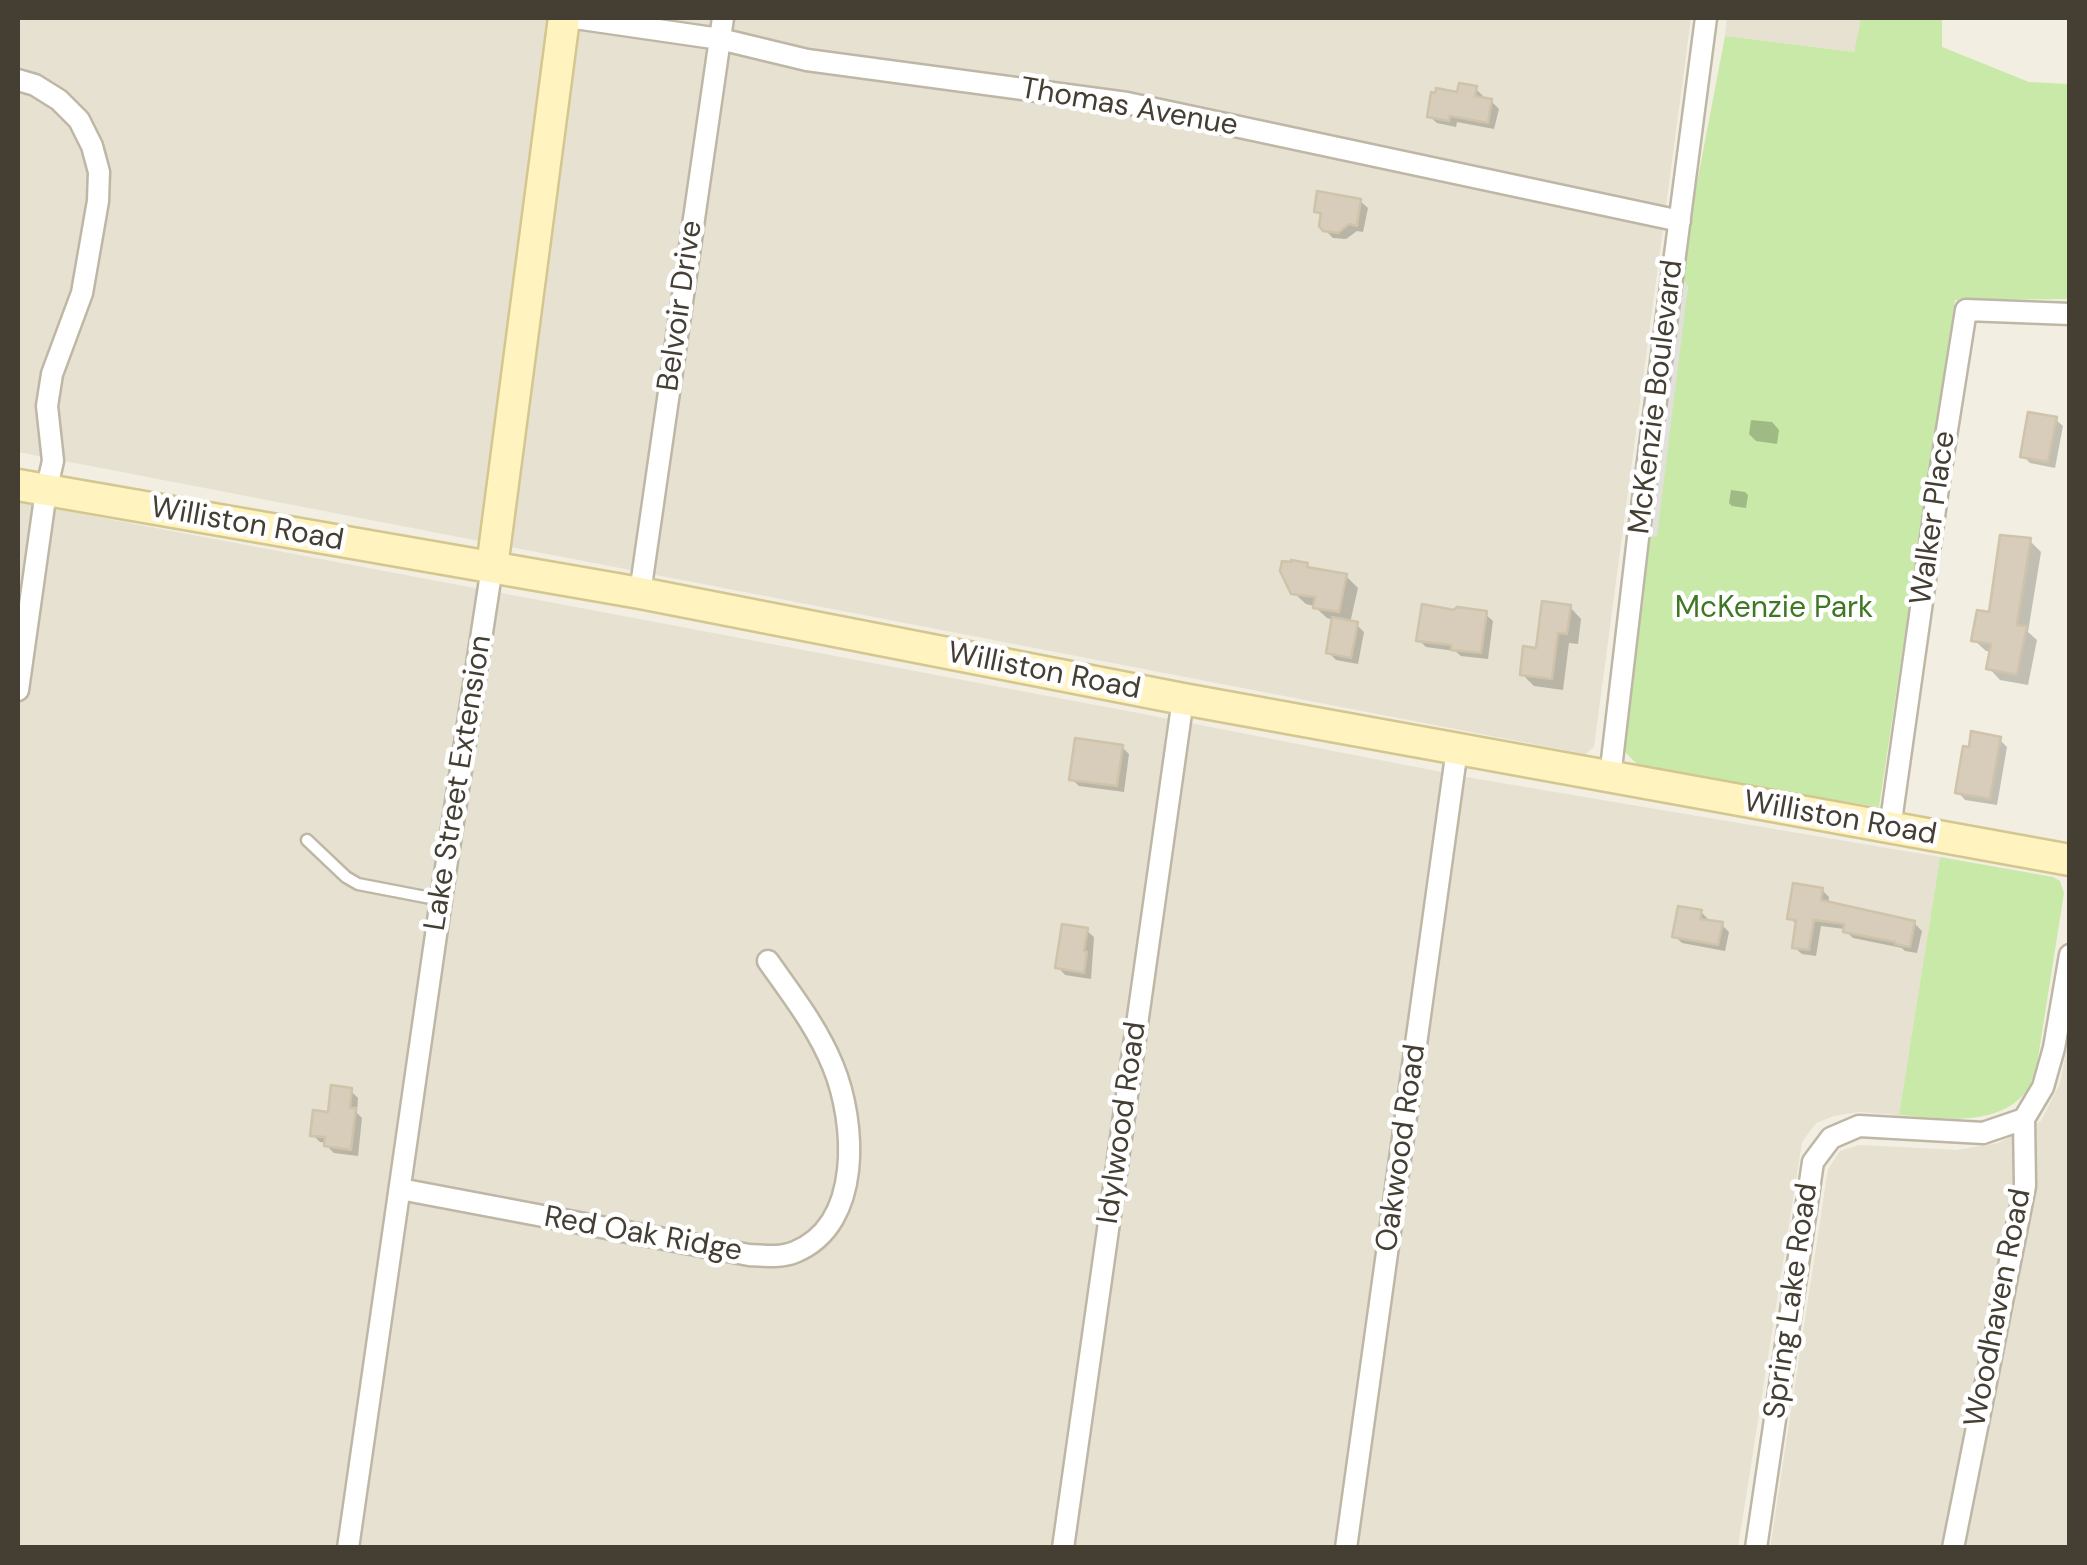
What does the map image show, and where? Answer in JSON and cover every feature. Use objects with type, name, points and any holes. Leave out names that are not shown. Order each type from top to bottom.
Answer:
[{"type":"main road","name":"Lake Street Extension","points":[[492,567],[564,18]]},
{"type":"main road","name":"Williston Road","points":[[32,488],[640,594],[1183,699],[2070,860]]},
{"type":"street","name":"Thomas Avenue","points":[[575,18],[721,28],[806,60],[1127,103],[1680,221]]},
{"type":"street","name":"McKenzie Boulevard","points":[[1610,777],[1706,18]]},
{"type":"street","name":"Belvoir Drive","points":[[640,594],[721,28]]},
{"type":"street","points":[[18,80],[59,100],[79,120],[99,172],[98,201],[82,293],[52,374],[47,406],[53,461],[32,488],[18,690]]},
{"type":"street","name":"Walker Place","points":[[1890,828],[1966,310],[2070,314]]},
{"type":"street","name":"Lake Street Extension","points":[[348,1548],[492,567]]},
{"type":"street","name":"Idylwood Road","points":[[1063,1548],[1183,699]]},
{"type":"street","name":"Oakwood Road","points":[[1346,1548],[1457,749]]},
{"type":"street","name":"Woodhaven Road","points":[[1952,1548],[2025,1186],[2024,1119],[2043,1086],[2054,1048],[2070,955]]},
{"type":"street","name":"Red Oak Ridge","points":[[400,1189],[749,1255],[793,1253],[812,1242],[835,1216],[846,1185],[849,1146],[845,1106],[818,1033],[768,961]]},
{"type":"street","name":"Spring Lake Road","points":[[1756,1548],[1813,1162],[1831,1138],[1858,1126],[1983,1133],[2024,1119]]},
{"type":"lane","points":[[307,840],[358,884],[441,900]]},
{"type":"shaded area","points":[[18,18],[1691,18],[1594,747],[1585,754],[18,452]]},
{"type":"shaded area","points":[[1727,18],[1861,18],[1854,52],[1725,36]]},
{"type":"shaded area","points":[[1682,277],[1688,286],[1657,536],[1647,538]]},
{"type":"shaded area","points":[[18,502],[1472,778],[1940,857],[1899,1115],[1859,1112],[1834,1116],[1816,1123],[1802,1142],[1738,1547],[18,1547]]},
{"type":"shaded area","points":[[2069,1036],[2069,1547],[1770,1548],[1828,1169],[1840,1151],[1859,1145],[1957,1150],[1998,1143],[2041,1121],[2060,1083]]},
{"type":"green space","name":"McKenzie Park","points":[[1861,18],[1942,18],[1942,47],[2029,82],[2069,84],[2069,299],[1955,300],[1879,807],[1642,769],[1624,751],[1647,538],[1688,287],[1682,277],[1725,36],[1854,52]]},
{"type":"green space","points":[[1940,857],[2053,877],[2060,881],[2064,893],[2032,1080],[2012,1105],[1982,1116],[1948,1119],[1899,1115]]},
{"type":"building","points":[[1459,83],[1477,86],[1475,96],[1492,99],[1488,123],[1450,116],[1449,121],[1427,117],[1431,92],[1435,93],[1436,88],[1457,92]]},
{"type":"building","points":[[1317,191],[1361,199],[1357,226],[1349,224],[1338,233],[1323,231],[1319,226],[1321,213],[1314,212]]},
{"type":"building","points":[[2028,412],[2057,417],[2048,462],[2020,457]]},
{"type":"building","points":[[2000,535],[2031,538],[2017,625],[2027,626],[2017,675],[1986,669],[1991,644],[1971,641],[1977,610],[1989,612]]},
{"type":"building","points":[[1282,561],[1347,574],[1339,612],[1313,608],[1315,597],[1291,594],[1280,571]]},
{"type":"building","points":[[1542,601],[1571,605],[1567,634],[1558,633],[1552,679],[1520,675],[1523,646],[1536,648]]},
{"type":"building","points":[[1422,604],[1487,611],[1481,653],[1416,641]]},
{"type":"building","points":[[1332,617],[1358,622],[1351,658],[1326,653]]},
{"type":"building","points":[[1971,731],[2001,737],[1990,799],[1955,793],[1963,746],[1969,747]]},
{"type":"building","points":[[1075,738],[1123,745],[1117,786],[1069,780]]},
{"type":"building","points":[[1793,883],[1823,888],[1821,900],[1915,921],[1910,947],[1843,932],[1844,924],[1814,920],[1809,950],[1792,948],[1796,920],[1787,919]]},
{"type":"building","points":[[1678,906],[1702,910],[1700,919],[1723,922],[1718,945],[1672,937]]},
{"type":"building","points":[[1062,924],[1088,928],[1084,973],[1055,968]]},
{"type":"building","points":[[331,1085],[352,1088],[350,1108],[356,1108],[351,1150],[324,1146],[325,1137],[310,1136],[313,1110],[328,1112]]}]
